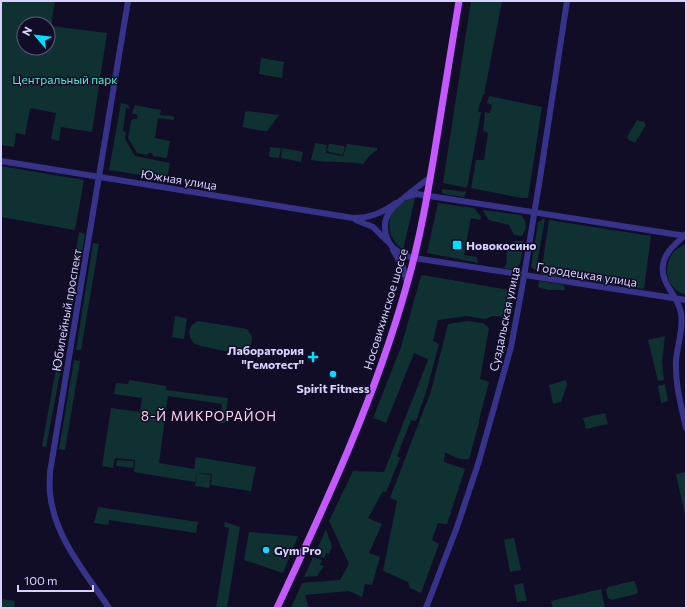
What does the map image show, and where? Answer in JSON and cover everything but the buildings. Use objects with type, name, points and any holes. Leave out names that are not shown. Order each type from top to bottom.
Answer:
[{"type":"main road","name":"Носовихинское шоссе","points":[[278,608],[327,498],[363,411],[386,350],[407,284],[431,177],[459,1]]},
{"type":"street","name":"Юбилейный проспект","points":[[109,608],[61,534],[52,508],[50,488],[53,451],[100,177],[128,1]]},
{"type":"street","name":"Суздальская улица","points":[[426,608],[457,526],[479,461],[511,347],[535,213],[567,1]]},
{"type":"street","name":"Южная улица","points":[[1,161],[353,218],[370,217],[381,213],[431,177]]},
{"type":"street","points":[[405,197],[418,194],[686,236]]},
{"type":"street","points":[[396,203],[389,211],[385,223],[386,235],[403,267],[407,284]]},
{"type":"street","name":"Южная улица","points":[[353,218],[373,227],[391,245]]},
{"type":"street","points":[[686,236],[675,244],[667,254],[662,265],[663,277],[679,307],[681,318],[676,360],[676,380],[686,428]]},
{"type":"street","name":"Городецкая улица","points":[[391,245],[403,255],[414,258],[686,300]]},
{"type":"street","points":[[667,286],[674,294],[686,300]]},
{"type":"street","points":[[679,336],[686,321]]},
{"type":"green space","name":"Центральный парк","points":[[1,1],[55,1],[53,16],[16,16],[16,56],[56,56],[56,27],[107,33],[92,132],[61,127],[59,141],[51,139],[56,113],[30,108],[25,135],[16,133],[14,147],[1,145]]},
{"type":"green space","points":[[471,1],[502,1],[484,95],[480,102],[478,112],[481,112],[467,188],[443,183]]},
{"type":"green space","points":[[261,58],[284,62],[282,78],[259,74]]},
{"type":"green space","points":[[489,96],[542,107],[528,198],[471,188],[476,160],[484,160],[488,133],[483,131],[485,112],[490,113],[492,105],[487,103]]},
{"type":"green space","points":[[121,103],[128,105],[130,109],[126,108],[123,131],[126,132],[125,139],[135,156],[170,163],[167,179],[109,170]]},
{"type":"green space","points":[[135,105],[161,110],[160,115],[173,116],[174,120],[158,118],[155,138],[170,141],[166,158],[153,156],[152,153],[147,155],[137,153],[128,138],[131,121],[133,119],[137,119],[138,115],[132,113]]},
{"type":"green space","points":[[249,111],[279,115],[267,131],[251,129],[243,127],[245,112]]},
{"type":"green space","points":[[637,120],[644,122],[646,125],[635,143],[627,137]]},
{"type":"green space","points":[[315,143],[327,145],[326,153],[343,156],[347,144],[377,148],[377,150],[370,155],[363,164],[318,161],[311,160]]},
{"type":"green space","points":[[329,144],[344,146],[345,148],[343,154],[329,152],[327,150]]},
{"type":"green space","points":[[270,147],[281,148],[279,158],[269,157]]},
{"type":"green space","points":[[282,148],[303,152],[301,162],[281,158]]},
{"type":"green space","points":[[1,166],[84,180],[75,230],[1,217]]},
{"type":"green space","points":[[442,189],[466,192],[464,197],[444,194],[442,193]]},
{"type":"green space","points":[[415,198],[403,250],[391,235],[389,227],[390,219],[398,205]]},
{"type":"green space","points":[[438,203],[474,208],[481,217],[480,220],[471,218],[464,255],[477,257],[478,263],[427,253]]},
{"type":"green space","points":[[483,211],[521,215],[525,220],[525,231],[521,236],[514,235],[509,225],[489,220]]},
{"type":"green space","points":[[542,219],[545,219],[536,270],[531,266],[538,223]]},
{"type":"green space","points":[[549,220],[651,236],[644,289],[541,274]]},
{"type":"green space","points":[[79,232],[85,234],[68,333],[62,332]]},
{"type":"green space","points":[[516,241],[523,241],[521,261],[516,270],[504,268],[507,262],[506,257],[509,244]]},
{"type":"green space","points":[[93,243],[99,244],[81,350],[76,350]]},
{"type":"green space","points":[[686,244],[686,295],[678,291],[672,285],[668,278],[667,270],[668,262],[672,255],[678,248]]},
{"type":"green space","points":[[423,275],[514,291],[507,317],[493,316],[485,319],[466,316],[438,320],[433,341],[439,344],[427,389],[416,421],[411,420],[397,456],[400,458],[386,492],[383,491],[368,518],[382,524],[369,553],[380,557],[372,585],[365,584],[362,597],[349,591],[305,595],[309,608],[291,608],[302,583],[340,580],[349,564],[329,521],[353,471],[384,472],[428,360],[414,353],[386,423],[373,418],[401,347],[421,276]]},
{"type":"green space","points":[[539,281],[564,285],[565,289],[548,290],[538,287]]},
{"type":"green space","points":[[175,316],[187,318],[184,339],[172,337]]},
{"type":"green space","points":[[198,321],[247,329],[252,337],[252,342],[247,350],[243,352],[219,350],[195,344],[190,338],[189,331],[190,328]]},
{"type":"green space","points":[[467,321],[483,323],[489,328],[480,379],[489,382],[469,459],[460,459],[445,452],[444,462],[465,469],[447,524],[438,523],[432,540],[439,544],[421,593],[410,588],[408,582],[383,571],[397,501],[390,498],[431,391],[448,324]]},
{"type":"green space","points":[[665,336],[662,361],[664,380],[658,381],[648,340]]},
{"type":"green space","points":[[58,358],[63,358],[46,447],[42,446]]},
{"type":"green space","points":[[74,360],[80,361],[65,450],[59,449]]},
{"type":"green space","points":[[129,380],[166,386],[166,390],[228,398],[225,423],[220,423],[222,404],[168,396],[159,463],[194,469],[196,457],[256,467],[251,491],[211,485],[212,474],[197,473],[195,482],[134,472],[135,460],[115,458],[113,468],[102,466],[111,408],[140,412],[142,398],[114,394],[116,383],[128,384]]},
{"type":"green space","points":[[566,380],[567,385],[561,402],[553,404],[549,385]]},
{"type":"green space","points":[[665,384],[668,401],[661,403],[658,386]]},
{"type":"green space","points":[[605,413],[608,424],[586,429],[583,418]]},
{"type":"green space","points":[[117,460],[134,461],[133,468],[116,466]]},
{"type":"green space","points":[[686,472],[686,519],[676,474]]},
{"type":"green space","points":[[197,473],[211,475],[209,488],[195,486]]},
{"type":"green space","points":[[98,507],[198,522],[196,533],[109,520],[108,525],[94,523]]},
{"type":"green space","points":[[225,522],[240,527],[227,608],[216,608],[229,528],[224,527]]},
{"type":"green space","points":[[326,529],[332,547],[329,554],[326,553],[324,558],[315,554]]},
{"type":"green space","points":[[249,532],[298,536],[283,573],[244,560]]},
{"type":"green space","points":[[514,538],[521,570],[510,572],[504,540]]},
{"type":"green space","points":[[313,557],[322,560],[320,565],[324,566],[317,576],[304,577]]},
{"type":"green space","points":[[633,581],[635,582],[638,592],[636,594],[612,600],[608,598],[606,590],[608,587]]},
{"type":"green space","points":[[523,583],[527,601],[517,602],[514,585]]},
{"type":"green space","points":[[601,589],[605,608],[553,608],[551,601]]},
{"type":"green space","points":[[1,599],[15,601],[14,608],[1,608]]},
{"type":"place","name":"Новокосино","points":[[457,245]]},
{"type":"place","name":"Лаборатория \"Гемотест\"","points":[[313,357]]},
{"type":"place","name":"Spirit Fitness","points":[[333,374]]},
{"type":"place","name":"Gym Pro","points":[[266,550]]},
{"type":"district","name":"8-Й МИКРОРАЙОН","points":[[209,416]]}]
